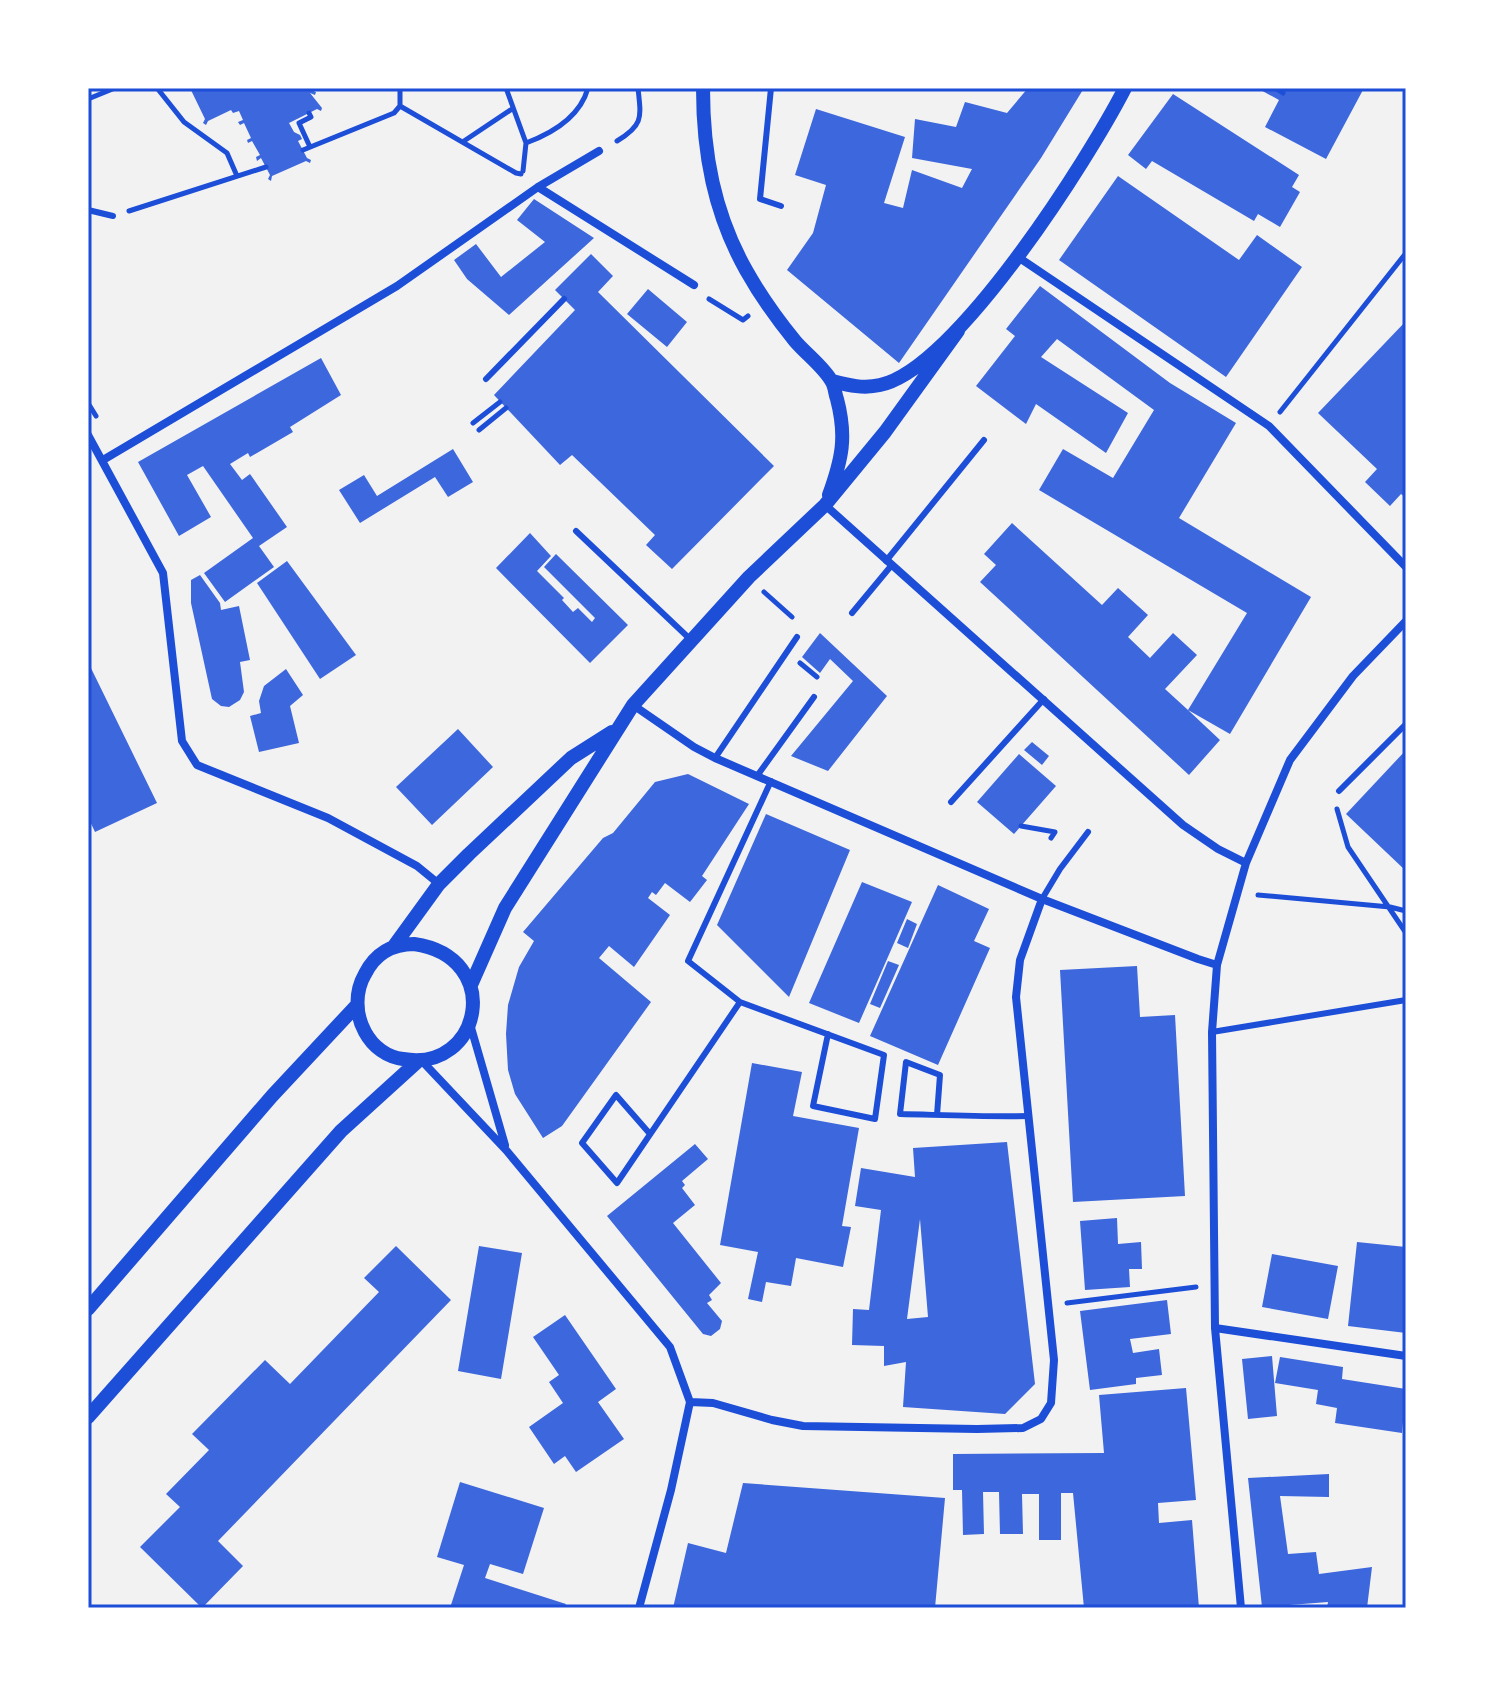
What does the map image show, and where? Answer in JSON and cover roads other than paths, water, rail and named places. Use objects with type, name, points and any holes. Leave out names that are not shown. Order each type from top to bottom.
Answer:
[{"type":"street","points":[[703,88],[703,130],[715,197],[728,234],[766,303],[832,381],[843,421],[843,447],[825,505]]},
{"type":"street","points":[[471,985],[505,908],[633,705],[749,577],[825,505],[885,432],[958,331],[1018,257],[1111,115],[1125,88]]},
{"type":"street","points":[[103,460],[397,286],[538,187],[599,151]]},
{"type":"street","points":[[538,187],[694,285]]},
{"type":"street","points":[[1018,257],[1269,426],[1406,567]]},
{"type":"street","points":[[832,381],[855,387],[880,385],[913,368],[958,331]]},
{"type":"street","points":[[88,435],[163,573],[182,741],[197,765],[328,818],[417,866],[439,884]]},
{"type":"street","points":[[825,505],[1183,825],[1218,849],[1246,863]]},
{"type":"street","points":[[1241,1608],[1215,1328],[1212,1032],[1217,965],[1246,863],[1290,760],[1353,676],[1406,621]]},
{"type":"street","points":[[633,705],[715,758],[1042,899],[1217,965]]},
{"type":"street","points":[[616,729],[571,758],[439,884],[394,946],[366,971],[360,983],[357,1005],[362,1027],[377,1047],[396,1058],[420,1061],[506,1150],[670,1347],[690,1402],[671,1490],[639,1608]]},
{"type":"street","points":[[690,1402],[713,1403],[803,1426],[1023,1428],[1041,1419],[1051,1403],[1054,1360],[1016,997],[1020,960],[1042,899]]},
{"type":"street","points":[[88,1417],[341,1131],[420,1061],[450,1050],[464,1035],[473,1003],[471,985],[461,967],[439,950],[414,944],[394,946]]},
{"type":"street","points":[[88,1309],[272,1096],[357,1005]]},
{"type":"street","points":[[470,1022],[506,1150]]},
{"type":"street","points":[[1215,1328],[1406,1356]]},
{"type":"lane","points":[[771,88],[760,199],[781,206]]},
{"type":"lane","points":[[88,210],[113,216]]},
{"type":"lane","points":[[486,379],[564,299]]},
{"type":"lane","points":[[852,613],[984,440]]},
{"type":"lane","points":[[576,531],[691,640]]},
{"type":"lane","points":[[715,758],[797,637]]},
{"type":"lane","points":[[757,776],[814,697]]},
{"type":"lane","points":[[951,802],[1044,699]]},
{"type":"lane","points":[[1339,791],[1406,724]]},
{"type":"lane","points":[[771,781],[688,961],[740,1002],[828,1034],[884,1055],[875,1119],[813,1106],[828,1034]]},
{"type":"lane","points":[[1042,899],[1088,832]]},
{"type":"lane","points":[[1212,1032],[1406,1000]]},
{"type":"lane","points":[[650,1134],[616,1095],[582,1143],[617,1183],[740,1002]]},
{"type":"lane","points":[[937,1115],[940,1075],[906,1062],[900,1114],[937,1115],[1029,1116]]}]
